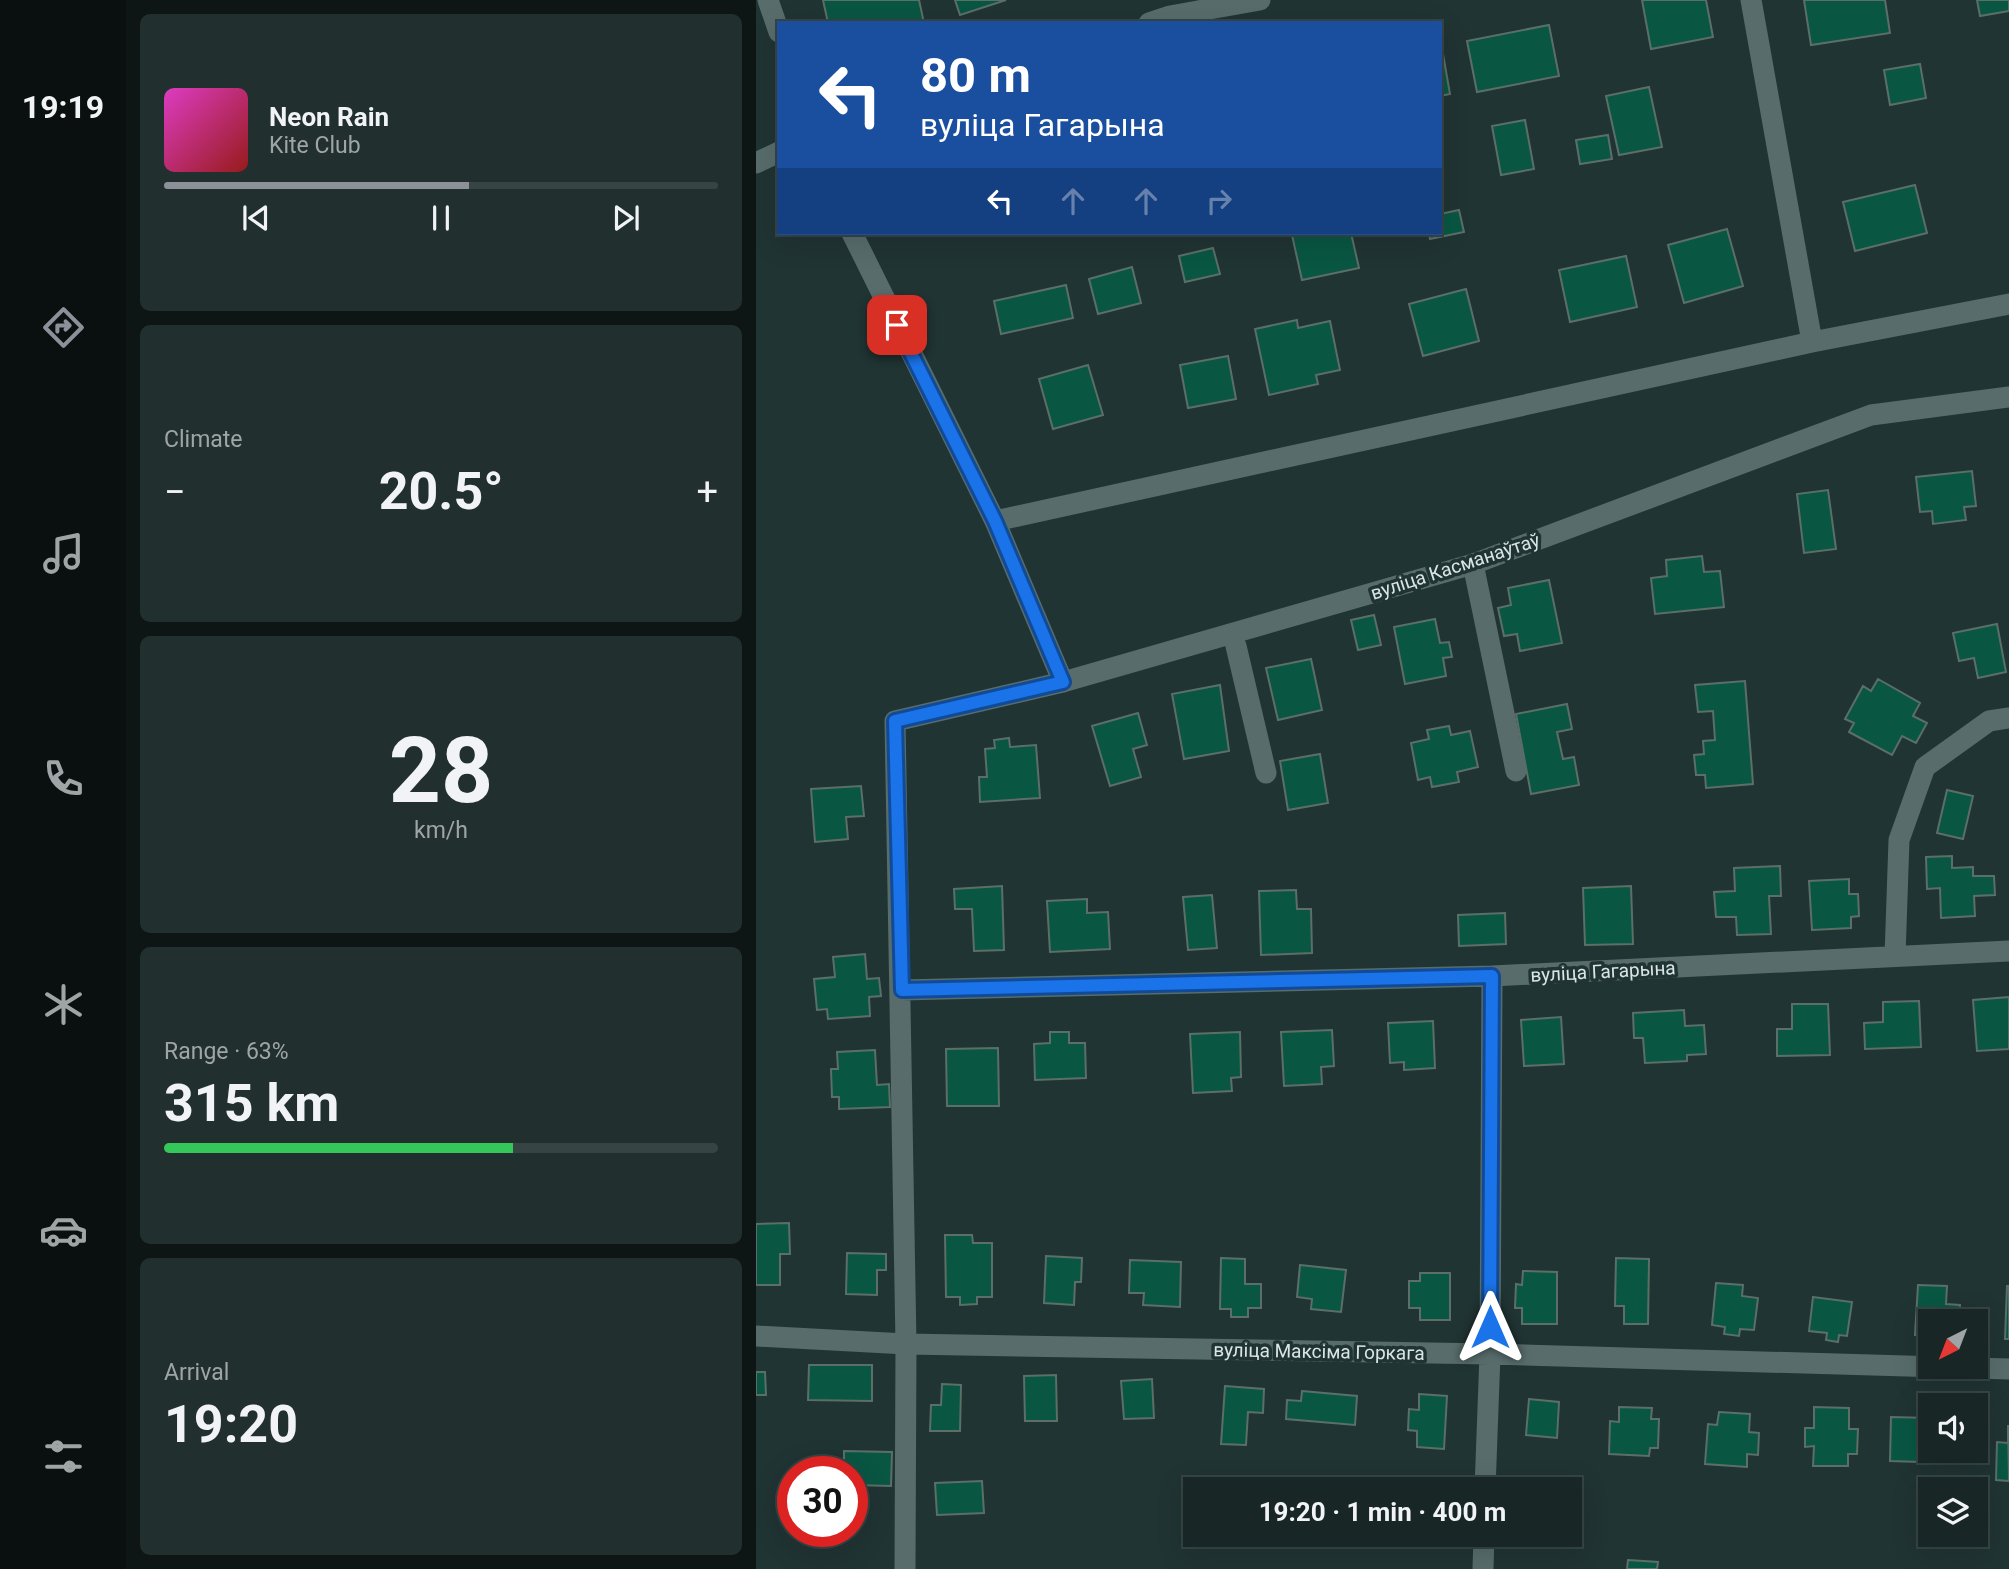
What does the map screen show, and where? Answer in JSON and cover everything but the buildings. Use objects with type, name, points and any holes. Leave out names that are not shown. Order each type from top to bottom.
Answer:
[{"type":"street","points":[[768,0],[777,26]]},
{"type":"street","points":[[1155,21],[1261,0]]},
{"type":"street","points":[[1751,0],[1812,342]]},
{"type":"street","points":[[756,163],[777,153]]},
{"type":"street","points":[[853,235],[995,521],[1063,682]]},
{"type":"street","points":[[995,521],[1812,342],[2009,304]]},
{"type":"street","name":"вуліца Касманаўтаў","points":[[902,990],[895,721],[1063,682],[1473,564],[1871,415],[2009,397]]},
{"type":"street","points":[[1473,564],[1516,771]]},
{"type":"street","points":[[1236,646],[1266,774]]},
{"type":"street","points":[[1895,956],[1899,840],[1926,767],[1989,722],[2009,718]]},
{"type":"street","name":"вуліца Гагарына","points":[[902,990],[1492,976],[2009,951]]},
{"type":"street","points":[[1485,1477],[1490,1354],[1492,976]]},
{"type":"street","points":[[902,990],[906,1344],[905,1569]]},
{"type":"street","name":"вуліца Максіма Горкага","points":[[756,1336],[906,1344],[1490,1354],[2009,1369]]},
{"type":"street","points":[[1483,1569],[1484,1547]]},
{"type":"route","points":[[897,325],[995,521],[1063,682],[895,721],[902,990],[1492,976],[1490,1327]]}]
